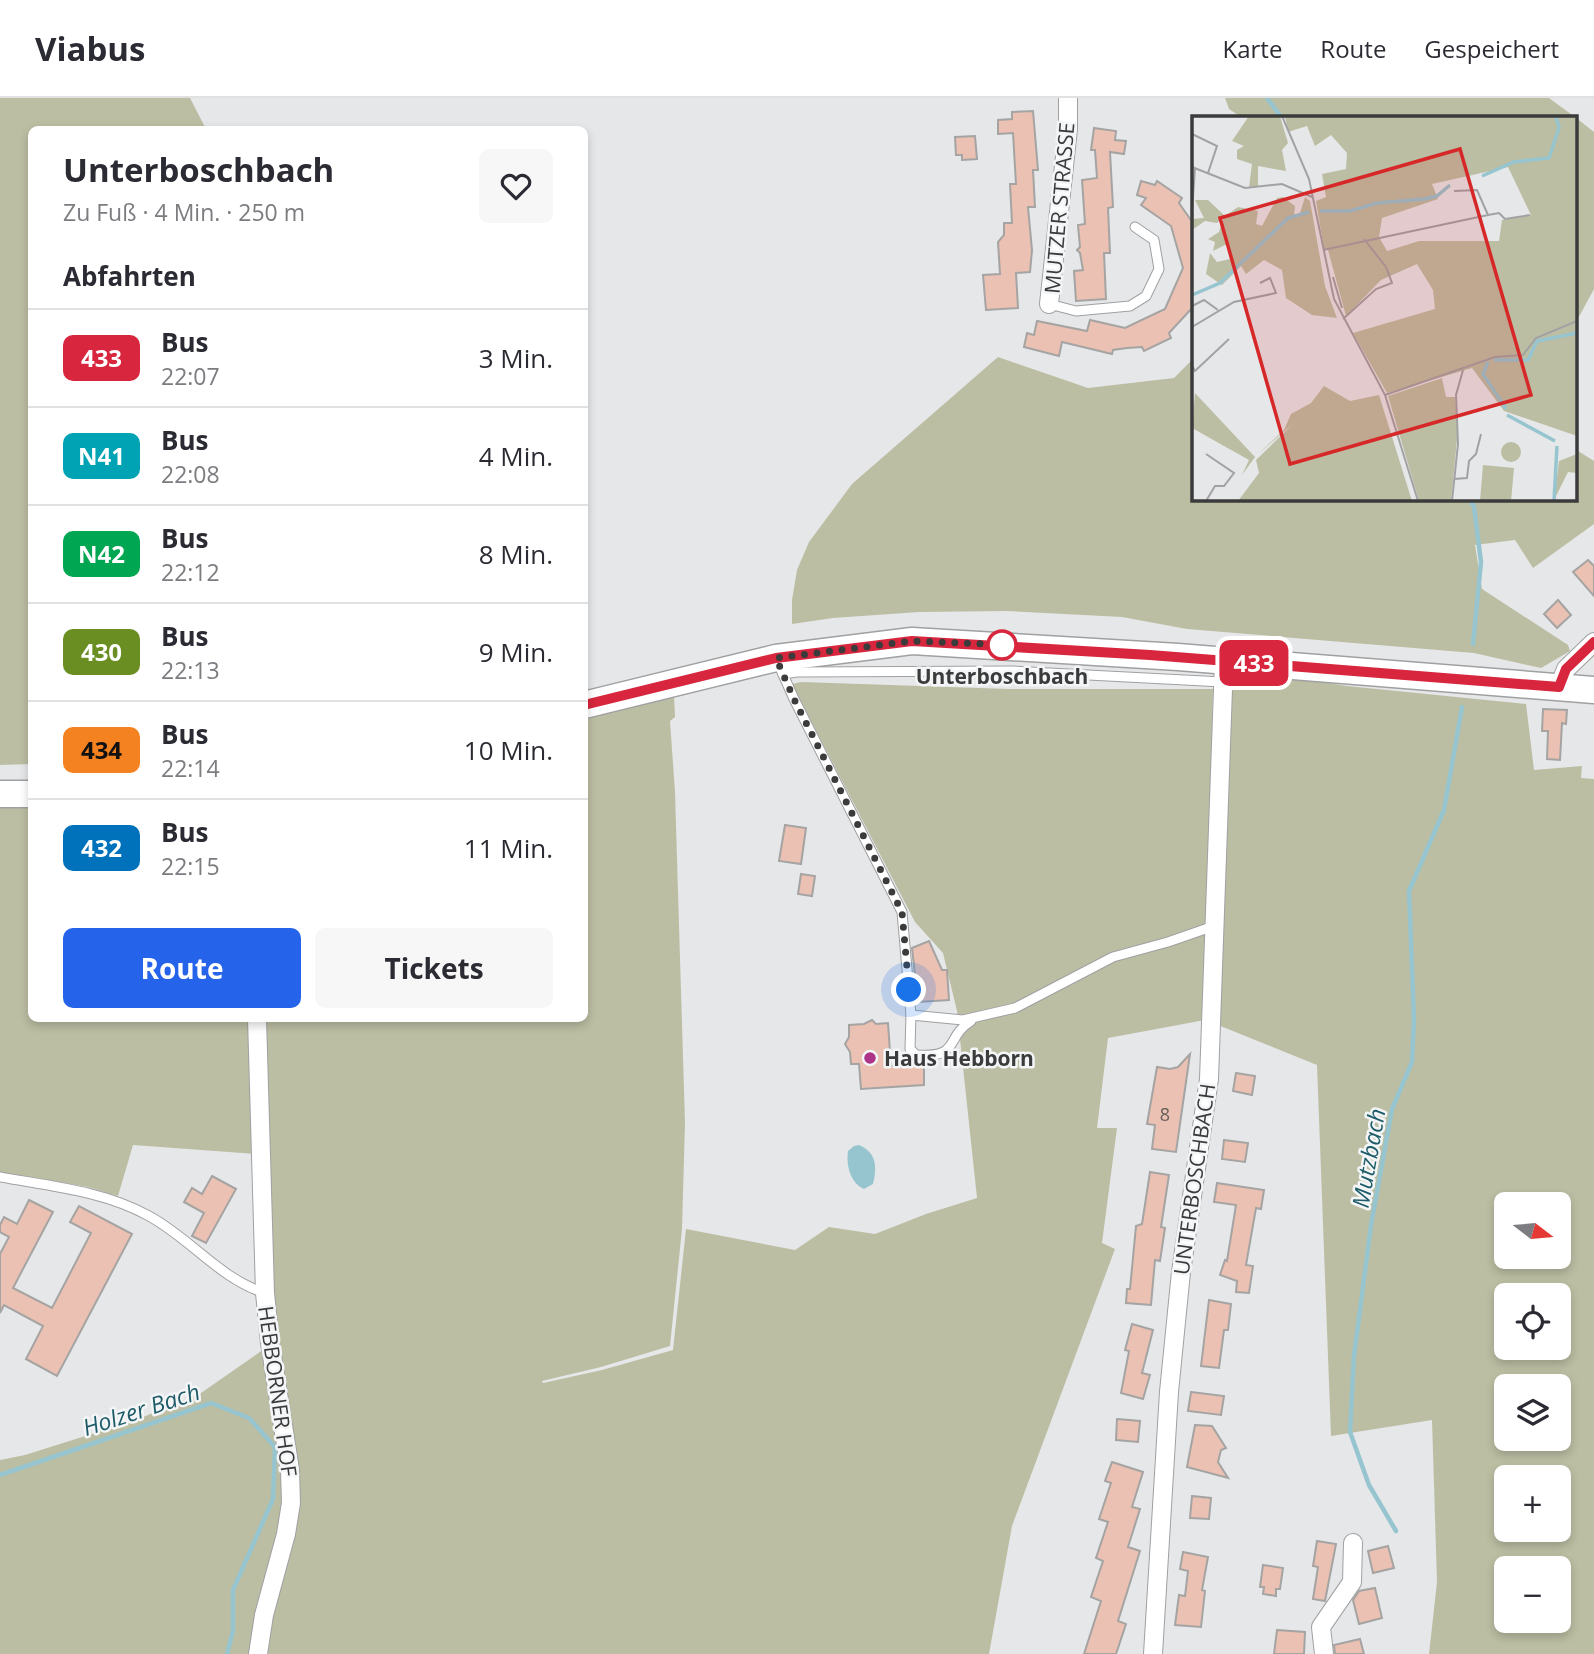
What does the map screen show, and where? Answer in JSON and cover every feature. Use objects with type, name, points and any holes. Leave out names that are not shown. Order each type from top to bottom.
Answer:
[{"type":"main road","points":[[588,704],[912,641],[1224,671],[1594,690]]},
{"type":"main road","points":[[0,794],[28,794]]},
{"type":"street","name":"MUTZER STRASSE","points":[[1049,304],[1068,129],[1068,98]]},
{"type":"street","points":[[1559,687],[1566,669],[1594,642]]},
{"type":"street","name":"UNTERBOSCHBACH","points":[[1153,1654],[1169,1392],[1181,1272],[1209,1079],[1224,671]]},
{"type":"street","name":"HEBBORNER HOF","points":[[257,1022],[265,1293],[290,1469],[291,1503],[286,1534],[264,1615],[258,1654]]},
{"type":"street","points":[[1324,1654],[1321,1627],[1352,1582],[1353,1544]]},
{"type":"lane","name":"MUTZER STRASSE","points":[[1049,304],[1076,311],[1090,310],[1130,306],[1146,296],[1159,269],[1154,240],[1135,227]]},
{"type":"lane","points":[[780,666],[874,861],[902,912],[911,1016],[910,1049],[916,1055],[942,1055],[964,1025],[974,1018]]},
{"type":"lane","points":[[911,1016],[963,1020],[1015,1008],[1113,957],[1216,925]]},
{"type":"lane","name":"HEBBORNER HOF","points":[[0,1177],[92,1194],[130,1208],[161,1224],[239,1283],[265,1293]]},
{"type":"green space","points":[[0,98],[190,98],[204,126],[28,126],[28,764],[0,765]]},
{"type":"green space","points":[[1225,98],[1549,98],[1574,116],[1240,116],[1229,109]]},
{"type":"green space","points":[[1576,118],[1594,132],[1594,289],[1576,322]]},
{"type":"green space","points":[[998,357],[1088,388],[1174,378],[1192,360],[1192,500],[1576,500],[1576,450],[1594,461],[1594,524],[1533,568],[1515,540],[1475,545],[1482,589],[1568,645],[1570,651],[1541,668],[1474,653],[1187,629],[1122,617],[1006,611],[919,612],[833,618],[792,624],[792,600],[797,570],[809,542],[852,484]]},
{"type":"green space","points":[[1227,666],[1347,686],[1526,704],[1534,770],[1582,766],[1581,778],[1594,779],[1594,1654],[1429,1654],[1437,1582],[1432,1420],[1331,1436],[1317,1065],[1208,1021]]},
{"type":"green space","points":[[801,682],[1009,689],[1213,689],[1205,1020],[1108,1038],[1097,1128],[1117,1128],[1102,1243],[1115,1249],[1012,1526],[989,1654],[263,1654],[289,1534],[271,1321],[263,1022],[588,1022],[588,718],[674,695],[675,717],[670,721],[675,792],[685,1123],[682,1229],[670,1346],[542,1381],[543,1383],[673,1350],[686,1229],[795,1250],[829,1227],[875,1234],[977,1198],[957,1011],[943,953],[915,922],[792,684]]},
{"type":"green space","points":[[28,799],[28,1022],[251,1022],[256,1154],[133,1145],[118,1196],[88,1187],[0,1172],[0,800]]},
{"type":"green space","points":[[267,1347],[278,1425],[285,1534],[257,1654],[0,1654],[0,1460],[25,1455],[136,1420],[201,1393]]},
{"type":"water","points":[[859,1145],[869,1152],[875,1166],[873,1184],[864,1189],[852,1178],[848,1162],[848,1151]]},
{"type":"building","points":[[1033,111],[1038,170],[1033,170],[1035,207],[1028,207],[1032,250],[1030,272],[1016,273],[1018,308],[986,310],[983,275],[1000,274],[998,242],[1004,235],[1004,223],[1012,223],[1010,184],[1016,184],[1013,133],[998,134],[998,120],[1012,119],[1012,112]]},
{"type":"building","points":[[1094,128],[1116,131],[1115,140],[1126,141],[1124,154],[1110,152],[1113,207],[1108,208],[1110,253],[1104,253],[1106,299],[1076,301],[1074,271],[1083,270],[1077,250],[1080,247],[1078,225],[1085,224],[1082,180],[1097,178],[1095,150],[1091,150]]},
{"type":"building","points":[[975,136],[977,159],[962,160],[962,155],[956,155],[955,137]]},
{"type":"building","points":[[1141,181],[1155,185],[1157,181],[1182,198],[1179,203],[1192,222],[1192,308],[1169,333],[1171,338],[1144,351],[1142,347],[1127,348],[1113,350],[1112,354],[1062,342],[1059,356],[1024,347],[1027,333],[1034,335],[1037,321],[1087,331],[1090,320],[1125,328],[1165,309],[1183,268],[1171,226],[1141,205],[1146,198],[1137,195]]},
{"type":"building","points":[[1588,560],[1594,566],[1594,596],[1573,572]]},
{"type":"building","points":[[1558,600],[1571,615],[1557,628],[1544,614]]},
{"type":"building","points":[[1543,709],[1567,710],[1566,724],[1562,723],[1560,760],[1547,759],[1548,731],[1542,731]]},
{"type":"building","points":[[785,825],[806,828],[801,864],[779,861]]},
{"type":"building","points":[[801,874],[815,876],[812,896],[798,894]]},
{"type":"building","points":[[929,941],[942,970],[947,970],[949,1000],[918,1002],[912,948]]},
{"type":"building","name":"Haus Hebborn","points":[[872,1020],[876,1024],[888,1023],[891,1066],[924,1064],[924,1085],[861,1089],[859,1064],[851,1064],[850,1052],[845,1044],[849,1037],[849,1025],[864,1024]]},
{"type":"building","points":[[1190,1054],[1176,1152],[1152,1149],[1155,1125],[1147,1124],[1157,1067],[1178,1067]]},
{"type":"building","points":[[1236,1073],[1255,1076],[1252,1095],[1233,1091]]},
{"type":"building","points":[[1224,1140],[1248,1143],[1245,1162],[1222,1159]]},
{"type":"building","points":[[1150,1172],[1169,1175],[1161,1227],[1165,1228],[1160,1261],[1155,1260],[1151,1305],[1126,1303],[1127,1289],[1130,1289],[1136,1226],[1142,1224]]},
{"type":"building","points":[[212,1176],[236,1189],[206,1243],[192,1236],[204,1213],[184,1202],[192,1188],[202,1194]]},
{"type":"building","points":[[1217,1183],[1264,1190],[1261,1209],[1256,1208],[1246,1265],[1253,1266],[1249,1293],[1236,1292],[1237,1281],[1220,1275],[1225,1260],[1227,1261],[1236,1205],[1214,1202]]},
{"type":"building","points":[[29,1200],[53,1212],[13,1288],[52,1308],[91,1233],[70,1222],[79,1206],[132,1234],[57,1376],[26,1359],[43,1326],[4,1305],[0,1313],[0,1254],[9,1237],[0,1232],[0,1225],[4,1217],[17,1224]]},
{"type":"building","points":[[1209,1300],[1231,1304],[1219,1368],[1201,1366]]},
{"type":"building","points":[[1132,1324],[1153,1330],[1142,1373],[1150,1375],[1143,1399],[1121,1393],[1129,1351],[1125,1350]]},
{"type":"building","points":[[1191,1392],[1224,1396],[1221,1415],[1188,1411]]},
{"type":"building","points":[[1117,1419],[1140,1421],[1138,1442],[1116,1440]]},
{"type":"building","points":[[1195,1425],[1212,1426],[1226,1448],[1221,1450],[1218,1462],[1228,1478],[1187,1467]]},
{"type":"building","points":[[1112,1462],[1143,1472],[1132,1507],[1140,1509],[1128,1547],[1140,1551],[1118,1621],[1126,1624],[1116,1654],[1084,1654],[1101,1601],[1091,1597],[1103,1561],[1096,1558],[1108,1522],[1099,1519],[1111,1483],[1105,1481]]},
{"type":"building","points":[[1192,1496],[1211,1498],[1209,1519],[1190,1518]]},
{"type":"building","points":[[1317,1541],[1336,1544],[1325,1601],[1313,1599],[1318,1567],[1313,1566]]},
{"type":"building","points":[[1388,1546],[1394,1568],[1373,1573],[1368,1551]]},
{"type":"building","points":[[1183,1552],[1208,1557],[1202,1590],[1205,1591],[1201,1627],[1175,1625],[1179,1595],[1185,1596],[1188,1571],[1180,1569]]},
{"type":"building","points":[[1263,1565],[1283,1568],[1280,1589],[1276,1589],[1276,1596],[1263,1594],[1264,1587],[1260,1587]]},
{"type":"building","points":[[1375,1588],[1382,1618],[1359,1624],[1353,1600],[1359,1591]]},
{"type":"building","points":[[1277,1630],[1305,1632],[1304,1654],[1274,1654]]},
{"type":"building","points":[[1360,1639],[1364,1654],[1335,1654],[1334,1645]]},
{"type":"waterway","name":"Mutzbach","points":[[1267,98],[1280,116]]},
{"type":"waterway","name":"Mutzbach","points":[[1470,500],[1474,507],[1481,562],[1473,644]]},
{"type":"waterway","name":"Mutzbach","points":[[1396,1531],[1369,1485],[1350,1432],[1354,1356],[1371,1225],[1392,1109],[1412,1062],[1414,1019],[1409,891],[1444,810],[1462,707]]},
{"type":"waterway","name":"Holzer Bach","points":[[0,1475],[211,1403],[249,1418],[275,1447],[273,1499],[233,1590],[233,1631],[227,1654]]},
{"type":"bus line","name":"433","points":[[588,704],[776,658],[912,641],[1011,645],[1559,687],[1566,669],[1594,642]]},
{"type":"place","name":"Unterboschbach","points":[[1002,645]]},
{"type":"place","name":"Haus Hebborn","points":[[870,1058]]},
{"type":"route","points":[[909,990],[902,912],[874,861],[776,658],[912,641],[1011,645],[1002,645]]}]
